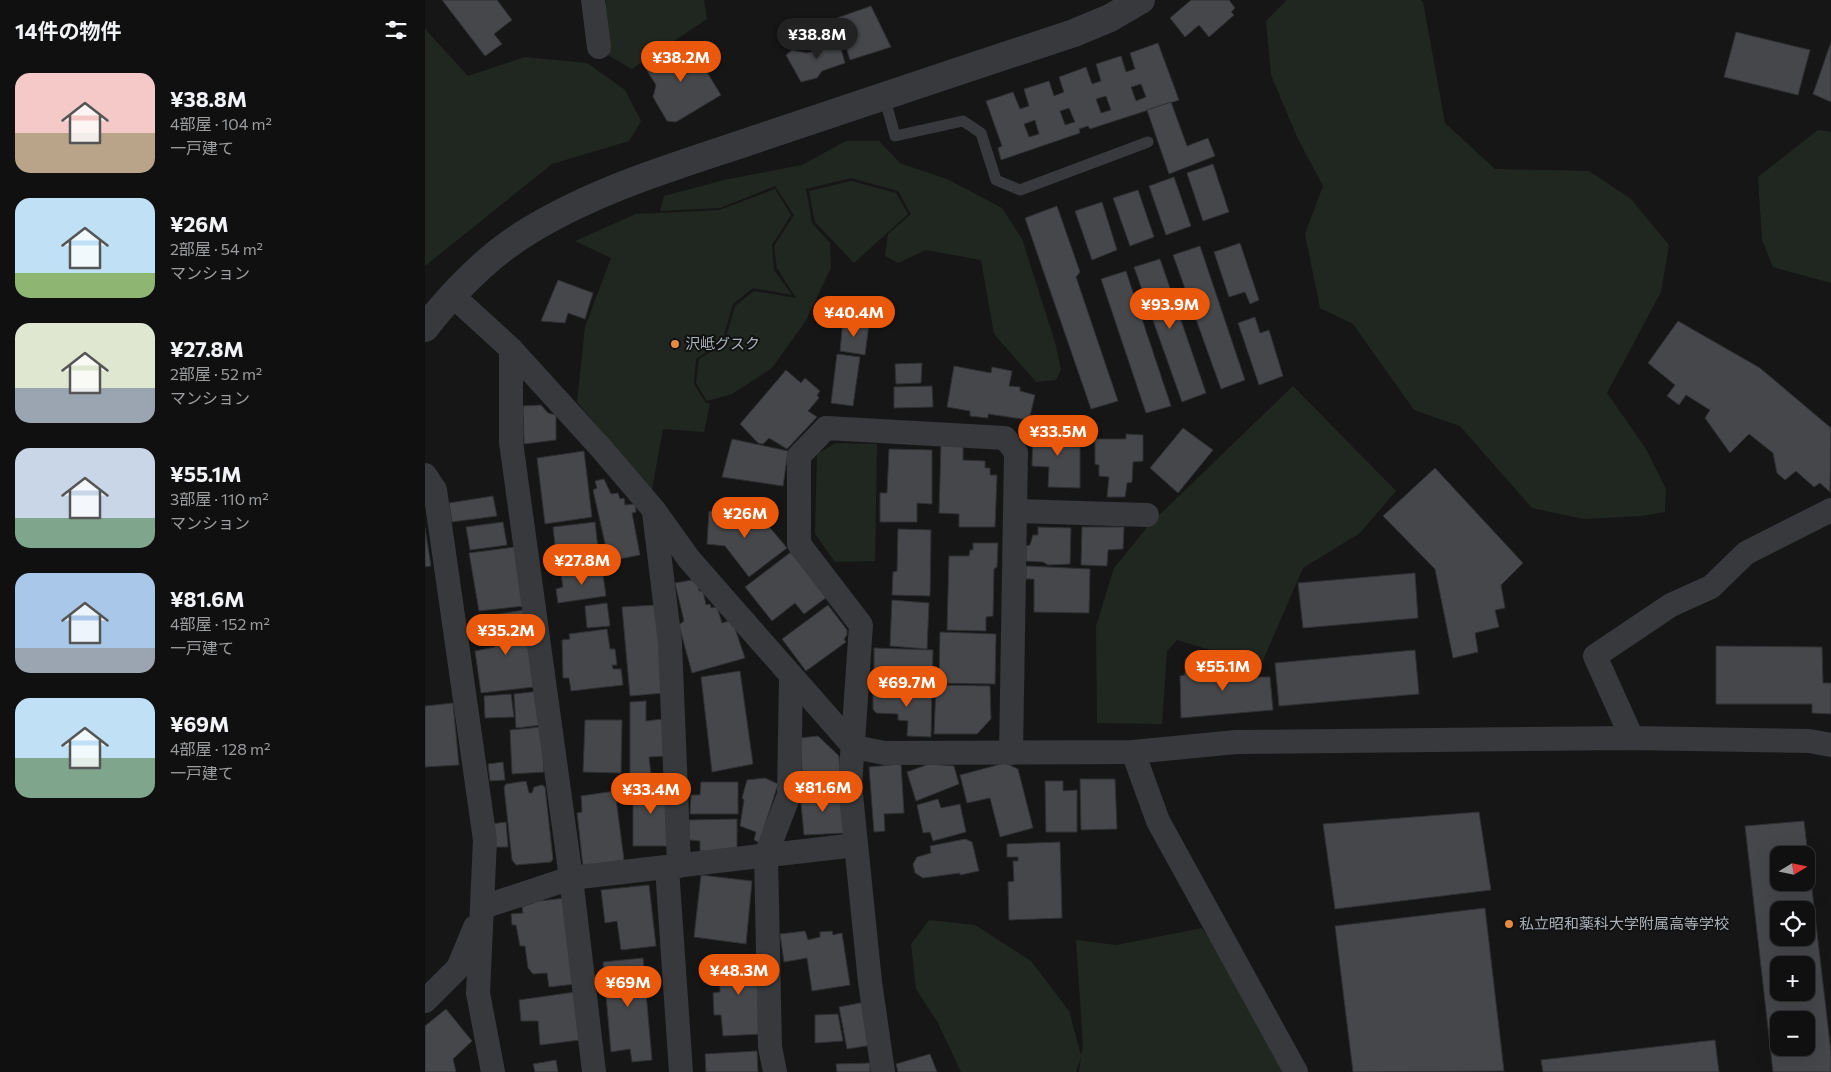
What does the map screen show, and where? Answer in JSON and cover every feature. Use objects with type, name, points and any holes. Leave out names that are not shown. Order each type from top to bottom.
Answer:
[{"type":"street","points":[[593,0],[599,47]]},
{"type":"street","points":[[425,328],[453,296],[499,252],[525,232],[596,196],[635,180],[1074,33],[1110,18],[1141,0]]},
{"type":"street","points":[[453,296],[511,349],[601,448],[654,510],[689,559],[854,747],[885,753],[1133,752],[1236,742],[1632,738],[1809,741],[1831,745]]},
{"type":"street","points":[[511,349],[511,442],[571,878],[595,1072]]},
{"type":"street","points":[[883,1072],[871,982],[850,785],[861,625],[799,544],[799,456],[826,428],[1005,438],[1016,452],[1011,753]]},
{"type":"street","points":[[425,475],[435,490],[485,840],[478,993],[493,1072]]},
{"type":"street","points":[[654,510],[670,643],[673,867],[681,1072]]},
{"type":"street","points":[[1632,738],[1595,656],[1671,605],[1711,587],[1746,553],[1831,510]]},
{"type":"street","points":[[1015,512],[1147,514]]},
{"type":"street","points":[[775,1072],[770,1047],[766,855],[789,795],[791,676]]},
{"type":"street","points":[[1133,752],[1158,821],[1296,1072]]},
{"type":"street","points":[[425,1001],[458,968],[483,907],[571,878],[856,845]]},
{"type":"lane","points":[[884,96],[895,136],[963,121],[981,133],[996,180],[1020,190],[1148,142]]},
{"type":"shaded area","points":[[606,0],[704,0],[707,19],[632,69],[604,53]]},
{"type":"shaded area","points":[[1287,0],[1420,0],[1423,2],[1445,123],[1495,169],[1589,171],[1631,199],[1669,245],[1661,292],[1607,393],[1646,449],[1666,489],[1665,512],[1642,516],[1583,519],[1532,508],[1460,426],[1414,410],[1353,324],[1320,308],[1305,234],[1323,186],[1298,139],[1271,75],[1266,21]]},
{"type":"shaded area","points":[[425,29],[468,76],[525,57],[587,63],[625,90],[641,121],[629,141],[552,164],[425,266]]},
{"type":"shaded area","points":[[1818,130],[1831,132],[1831,283],[1773,267],[1762,240],[1758,177]]},
{"type":"shaded area","points":[[846,141],[879,141],[900,163],[949,180],[1002,208],[1022,239],[1055,342],[1061,370],[1056,380],[1036,382],[994,334],[981,260],[926,250],[898,263],[885,256],[888,234],[911,214],[898,191],[851,178],[806,189],[812,223],[830,243],[831,268],[805,322],[772,368],[732,394],[707,401],[696,383],[699,359],[724,344],[735,306],[754,291],[796,298],[777,268],[774,246],[794,215],[775,186],[720,208],[660,211],[664,196],[724,180],[802,165]]},
{"type":"shaded area","points":[[851,181],[896,193],[908,214],[854,263],[815,222],[809,191]]},
{"type":"shaded area","points":[[775,189],[791,215],[772,245],[774,270],[792,295],[753,288],[733,304],[722,342],[696,359],[694,384],[706,403],[710,404],[704,432],[663,429],[652,490],[577,402],[585,327],[611,258],[575,241],[636,214],[719,210]]},
{"type":"shaded area","points":[[1293,386],[1396,491],[1360,533],[1303,568],[1261,665],[1177,640],[1167,651],[1162,724],[1097,723],[1096,626],[1114,568],[1150,524]]},
{"type":"shaded area","points":[[836,443],[877,444],[875,561],[835,562],[815,534],[817,454]]},
{"type":"shaded area","points":[[929,920],[975,925],[1031,961],[1069,1011],[1081,1055],[1083,1047],[1076,940],[1116,945],[1202,928],[1261,1019],[1286,1072],[1079,1072],[1081,1057],[1076,1072],[961,1072],[938,1023],[916,989],[911,944]]},
{"type":"building","points":[[442,0],[497,0],[512,20],[494,34],[502,44],[485,56]]},
{"type":"building","points":[[1191,0],[1229,0],[1235,8],[1231,12],[1234,15],[1209,37],[1199,25],[1185,37],[1170,18]]},
{"type":"building","points":[[871,6],[891,47],[850,60],[837,18]]},
{"type":"building","points":[[1736,32],[1810,50],[1798,95],[1724,77]]},
{"type":"building","points":[[838,37],[845,63],[822,71],[817,78],[801,82],[786,55],[792,50],[807,53],[814,51],[825,40]]},
{"type":"building","points":[[1831,42],[1831,102],[1813,94]]},
{"type":"building","points":[[689,43],[721,95],[676,122],[667,121],[653,97],[656,85],[644,66],[664,51],[671,53]]},
{"type":"building","points":[[1158,43],[1179,100],[1090,129],[1088,126],[1079,129],[1080,133],[1001,160],[998,148],[1002,146],[986,101],[1013,92],[1020,109],[1029,106],[1024,89],[1049,81],[1054,96],[1064,92],[1059,77],[1086,67],[1092,84],[1101,81],[1096,64],[1121,56],[1126,72],[1135,69],[1130,53]],"holes":[[[1141,84],[1146,97],[1136,101],[1131,87]],[[1106,96],[1111,110],[1101,113],[1096,99]],[[1069,108],[1075,122],[1065,125],[1060,111]],[[1035,120],[1039,134],[1029,137],[1024,124]]]},
{"type":"building","points":[[1171,102],[1187,146],[1208,138],[1215,156],[1169,174],[1147,110]]},
{"type":"building","points":[[1213,164],[1229,212],[1203,221],[1187,173]]},
{"type":"building","points":[[1174,177],[1191,226],[1166,235],[1149,186]]},
{"type":"building","points":[[1138,190],[1154,237],[1130,246],[1113,198]]},
{"type":"building","points":[[1102,202],[1117,250],[1092,260],[1075,211]]},
{"type":"building","points":[[1057,206],[1080,272],[1076,277],[1118,401],[1091,409],[1025,218]]},
{"type":"building","points":[[1240,243],[1259,300],[1250,304],[1245,292],[1229,297],[1214,252]]},
{"type":"building","points":[[1200,246],[1245,380],[1221,389],[1173,255]]},
{"type":"building","points":[[1160,259],[1206,393],[1182,402],[1134,267]]},
{"type":"building","points":[[1126,271],[1171,406],[1146,413],[1101,279]]},
{"type":"building","points":[[558,280],[593,293],[585,319],[568,313],[565,323],[541,321]]},
{"type":"building","points":[[1255,317],[1260,333],[1269,330],[1283,376],[1259,385],[1238,323]]},
{"type":"building","points":[[843,321],[869,324],[865,355],[840,351]]},
{"type":"building","points":[[1678,321],[1760,368],[1831,428],[1830,492],[1820,483],[1814,487],[1796,471],[1785,480],[1777,473],[1773,453],[1749,434],[1730,453],[1705,418],[1710,410],[1686,395],[1679,405],[1667,396],[1675,385],[1648,363]]},
{"type":"building","points":[[837,354],[860,357],[853,406],[831,403]]},
{"type":"building","points":[[922,363],[921,383],[896,384],[895,364]]},
{"type":"building","points":[[954,366],[991,373],[992,367],[1012,371],[1009,386],[1020,387],[1020,391],[1035,395],[1029,420],[988,414],[988,418],[970,416],[970,411],[947,407]]},
{"type":"building","points":[[786,370],[801,383],[805,378],[820,391],[817,395],[819,398],[808,411],[817,417],[787,449],[769,438],[763,444],[758,443],[740,424]]},
{"type":"building","points":[[932,386],[933,407],[894,408],[894,387]]},
{"type":"building","points":[[541,405],[548,413],[556,415],[556,440],[524,444],[523,406]]},
{"type":"building","points":[[1033,428],[1055,429],[1055,434],[1080,435],[1080,488],[1048,487],[1049,467],[1032,466]]},
{"type":"building","points":[[1183,428],[1213,450],[1178,493],[1150,468]]},
{"type":"building","points":[[1126,434],[1143,435],[1143,461],[1133,462],[1132,482],[1127,483],[1125,497],[1107,497],[1109,477],[1099,476],[1099,465],[1095,464],[1095,439],[1126,439]]},
{"type":"building","points":[[732,439],[788,451],[783,486],[722,477]]},
{"type":"building","points":[[941,444],[963,446],[963,460],[985,461],[985,468],[990,468],[990,475],[997,475],[995,527],[959,527],[959,514],[939,513]]},
{"type":"building","points":[[889,449],[932,450],[932,504],[917,503],[917,522],[880,522],[880,493],[887,493]]},
{"type":"building","points":[[584,451],[592,517],[545,524],[537,458]]},
{"type":"building","points":[[1435,468],[1523,563],[1501,585],[1505,608],[1495,610],[1499,627],[1475,633],[1478,652],[1453,658],[1435,569],[1383,516]]},
{"type":"building","points":[[604,479],[611,494],[618,493],[620,499],[624,498],[625,505],[635,504],[636,512],[632,513],[640,555],[609,561],[593,490],[597,488],[595,481]]},
{"type":"building","points":[[493,496],[497,516],[452,522],[449,503]]},
{"type":"building","points":[[709,511],[761,517],[787,548],[749,577],[725,546],[707,544]]},
{"type":"building","points":[[503,522],[507,545],[470,550],[466,527]]},
{"type":"building","points":[[595,522],[599,557],[557,563],[553,527]]},
{"type":"building","points":[[1038,527],[1071,528],[1070,564],[1048,565],[1043,562],[1026,561],[1026,546],[1030,545],[1033,535],[1038,535]]},
{"type":"building","points":[[1082,527],[1124,527],[1123,549],[1108,550],[1107,566],[1081,565]]},
{"type":"building","points":[[425,528],[431,566],[425,567]]},
{"type":"building","points":[[898,529],[931,530],[930,596],[892,595],[893,572],[897,571]]},
{"type":"building","points":[[973,543],[998,543],[997,567],[994,569],[993,616],[986,617],[986,631],[947,630],[949,556],[969,556],[970,550],[973,550]]},
{"type":"building","points":[[515,547],[524,606],[479,611],[469,553]]},
{"type":"building","points":[[791,552],[827,597],[804,614],[795,603],[772,621],[745,587]]},
{"type":"building","points":[[1026,566],[1090,569],[1089,613],[1034,612],[1034,579],[1026,579]]},
{"type":"building","points":[[602,568],[606,596],[558,603],[556,589],[563,587],[561,574]]},
{"type":"building","points":[[1415,573],[1418,618],[1303,628],[1298,583]]},
{"type":"building","points":[[692,580],[698,584],[699,591],[703,591],[706,605],[710,604],[711,608],[717,607],[722,623],[732,620],[745,658],[692,673],[679,625],[684,621],[675,583]]},
{"type":"building","points":[[892,600],[929,603],[927,649],[890,646]]},
{"type":"building","points":[[607,603],[610,626],[587,628],[585,606]]},
{"type":"building","points":[[656,605],[664,693],[630,696],[622,607]]},
{"type":"building","points":[[828,605],[847,630],[847,635],[844,639],[846,642],[806,671],[782,639]]},
{"type":"building","points":[[524,610],[534,687],[481,693],[475,651],[495,647],[492,615]]},
{"type":"building","points":[[607,629],[610,649],[615,649],[617,665],[612,665],[613,669],[621,669],[623,685],[571,691],[569,678],[563,678],[562,640],[570,639],[569,634]]},
{"type":"building","points":[[940,632],[996,634],[995,684],[939,683]]},
{"type":"building","points":[[1716,646],[1822,647],[1823,683],[1831,683],[1831,714],[1812,713],[1812,704],[1716,704]]},
{"type":"building","points":[[874,648],[933,650],[932,687],[899,685],[899,674],[874,673]]},
{"type":"building","points":[[1415,650],[1419,694],[1279,706],[1275,663]]},
{"type":"building","points":[[1190,656],[1197,661],[1199,674],[1251,669],[1251,677],[1270,677],[1273,710],[1181,718],[1180,676],[1185,675],[1185,659]]},
{"type":"building","points":[[740,671],[753,764],[712,772],[701,677]]},
{"type":"building","points":[[936,685],[990,686],[991,719],[977,734],[934,734]]},
{"type":"building","points":[[873,687],[932,689],[931,737],[907,736],[908,721],[898,720],[898,714],[876,713],[873,709]]},
{"type":"building","points":[[540,691],[543,725],[516,728],[514,694]]},
{"type":"building","points":[[511,694],[514,717],[485,718],[484,696]]},
{"type":"building","points":[[646,701],[646,721],[663,719],[666,756],[649,757],[651,775],[630,776],[630,702]]},
{"type":"building","points":[[453,703],[459,765],[425,767],[425,706]]},
{"type":"building","points":[[585,720],[622,720],[621,773],[583,772]]},
{"type":"building","points":[[542,727],[544,772],[512,774],[510,730]]},
{"type":"building","points":[[818,736],[839,756],[841,788],[803,790],[800,738]]},
{"type":"building","points":[[503,762],[505,780],[490,781],[488,764]]},
{"type":"building","points":[[1005,763],[1018,769],[1033,828],[1000,837],[990,798],[967,803],[960,775]]},
{"type":"building","points":[[901,764],[904,813],[884,814],[885,831],[874,832],[869,767]]},
{"type":"building","points":[[929,764],[954,766],[959,784],[916,801],[907,772]]},
{"type":"building","points":[[765,778],[778,784],[764,828],[762,844],[754,840],[756,832],[740,826],[744,800],[742,798],[747,780]]},
{"type":"building","points":[[1080,779],[1115,779],[1117,829],[1081,830]]},
{"type":"building","points":[[526,781],[529,793],[532,793],[534,787],[542,785],[545,787],[553,859],[551,862],[516,865],[512,860],[504,787],[506,784]]},
{"type":"building","points":[[1045,781],[1063,781],[1063,791],[1077,790],[1077,832],[1046,832]]},
{"type":"building","points":[[701,782],[738,782],[738,814],[690,814],[691,795],[700,795]]},
{"type":"building","points":[[633,784],[670,785],[669,846],[633,846]]},
{"type":"building","points":[[841,790],[845,833],[804,835],[800,793]]},
{"type":"building","points":[[615,791],[624,860],[583,866],[577,813],[582,812],[581,796]]},
{"type":"building","points":[[938,799],[941,808],[960,804],[966,832],[933,841],[930,832],[923,833],[917,805]]},
{"type":"building","points":[[1479,812],[1491,890],[1335,909],[1323,824]]},
{"type":"building","points":[[737,819],[737,851],[700,851],[700,841],[689,840],[689,820]]},
{"type":"building","points":[[1804,821],[1807,846],[1770,846],[1770,891],[1812,891],[1813,901],[1770,901],[1770,946],[1815,946],[1815,915],[1831,1052],[1831,1072],[1773,1072],[1771,1056],[1815,1056],[1815,1011],[1770,1011],[1770,1046],[1745,826]]},
{"type":"building","points":[[506,822],[508,847],[493,847],[491,824]]},
{"type":"building","points":[[965,839],[972,842],[979,871],[960,875],[960,873],[923,878],[915,873],[913,864],[917,857],[931,853],[930,846]]},
{"type":"building","points":[[1060,842],[1062,918],[1009,920],[1008,882],[1014,881],[1013,861],[1018,861],[1018,857],[1007,857],[1007,844]]},
{"type":"building","points":[[701,875],[752,881],[746,944],[694,937]]},
{"type":"building","points":[[649,885],[656,946],[621,950],[617,921],[605,923],[601,890]]},
{"type":"building","points":[[566,898],[576,984],[549,987],[547,973],[533,974],[528,968],[525,946],[520,946],[516,925],[512,925],[511,914],[523,913],[522,907],[539,901]]},
{"type":"building","points":[[1485,908],[1504,1071],[1353,1072],[1335,926]]},
{"type":"building","points":[[805,931],[808,940],[820,937],[820,932],[832,931],[833,935],[842,933],[850,985],[812,991],[807,958],[784,962],[780,934]]},
{"type":"building","points":[[759,956],[761,1034],[723,1036],[721,1015],[714,1015],[713,993],[720,992],[719,958]]},
{"type":"building","points":[[643,958],[652,1060],[632,1062],[630,1049],[611,1052],[603,962]]},
{"type":"building","points":[[575,992],[580,1040],[540,1045],[538,1021],[521,1021],[519,1000]]},
{"type":"building","points":[[865,1002],[872,1045],[847,1049],[839,1007]]},
{"type":"building","points":[[446,1009],[472,1041],[453,1059],[456,1072],[425,1072],[425,1026]]},
{"type":"building","points":[[838,1014],[843,1041],[815,1043],[815,1015]]},
{"type":"building","points":[[1715,1040],[1719,1072],[1543,1072],[1541,1060]]},
{"type":"building","points":[[757,1051],[758,1072],[706,1072],[705,1054]]},
{"type":"building","points":[[930,1054],[937,1072],[898,1072],[896,1064]]},
{"type":"building","points":[[556,1060],[558,1072],[535,1072],[533,1064]]},
{"type":"building","points":[[870,1063],[870,1072],[837,1072],[836,1064]]},
{"type":"place","name":"沢岻グスク","points":[[675,344]]},
{"type":"place","name":"私立昭和薬科大学附属高等学校","points":[[1509,924]]}]
